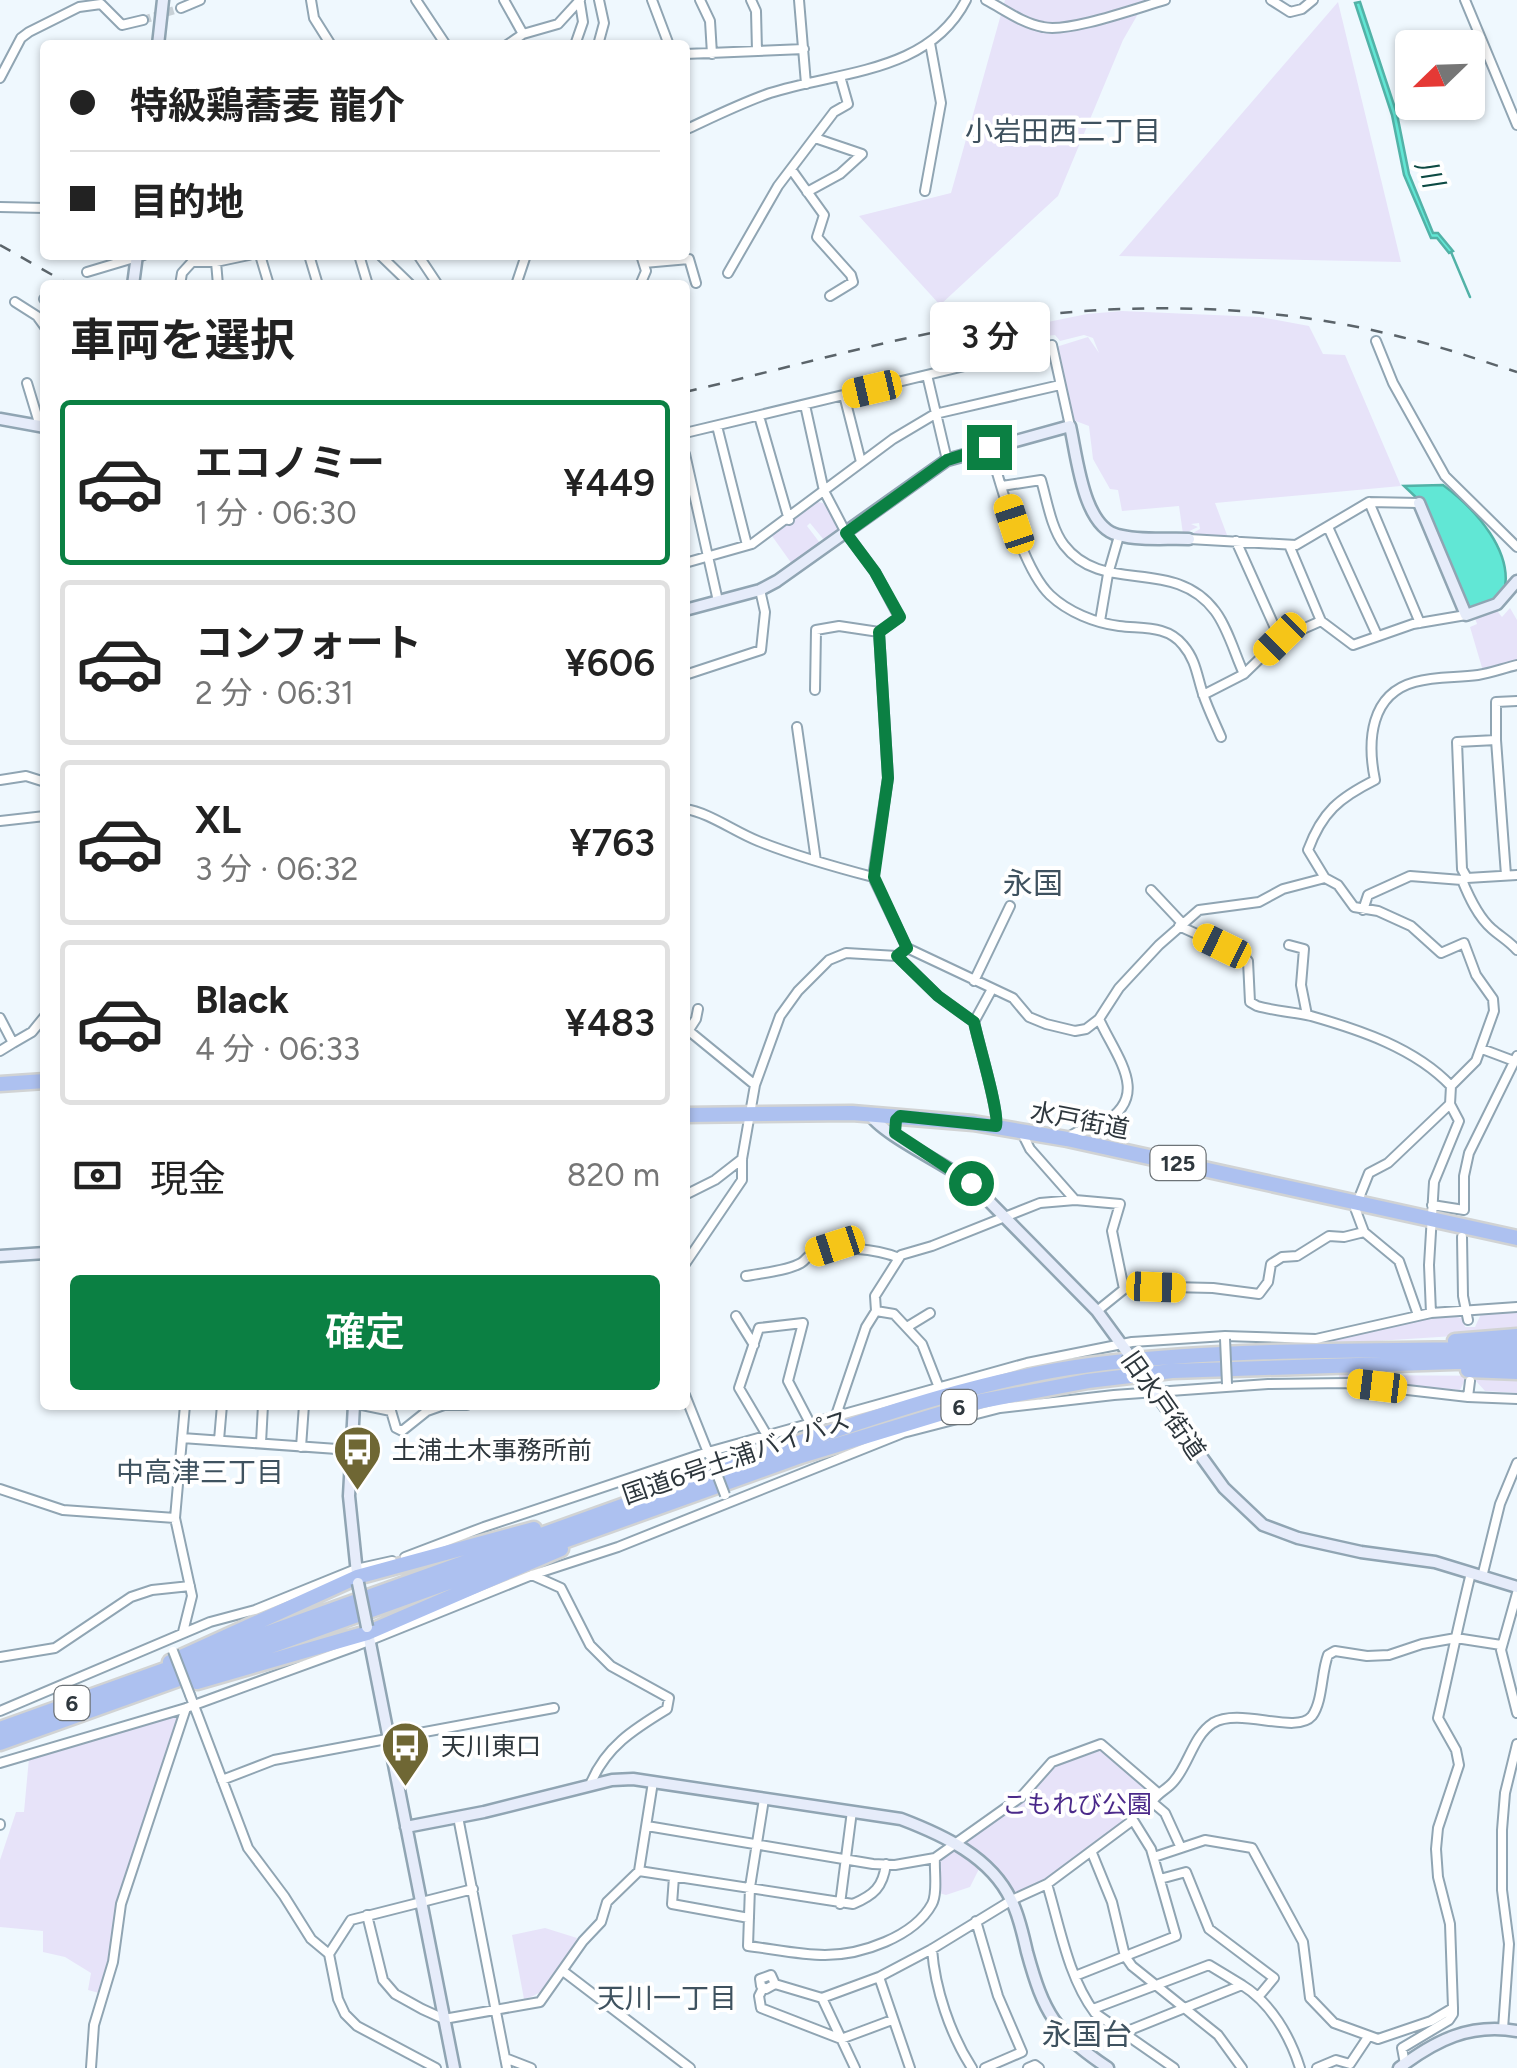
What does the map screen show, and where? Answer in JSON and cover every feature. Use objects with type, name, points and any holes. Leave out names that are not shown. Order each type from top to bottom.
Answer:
[{"type":"highway","points":[[0,1084],[40,1081]]},
{"type":"highway","name":"水戸街道","points":[[690,1115],[870,1114],[996,1126],[1356,1202],[1432,1212],[1517,1238]]},
{"type":"highway","points":[[1324,1352],[1517,1336]]},
{"type":"highway","name":"国道6号土浦バイパス","points":[[0,1729],[866,1420],[1006,1381],[1171,1356],[1517,1348]]},
{"type":"highway","name":"国道6号土浦バイパス","points":[[0,1744],[801,1456],[982,1401],[1088,1380],[1172,1371],[1517,1360]]},
{"type":"highway","points":[[1353,1364],[1517,1372]]},
{"type":"highway","points":[[144,1678],[181,1655],[357,1576],[554,1522],[588,1518]]},
{"type":"highway","points":[[123,1700],[193,1684],[368,1633],[519,1570],[583,1535]]},
{"type":"street","points":[[158,40],[162,0]]},
{"type":"street","points":[[181,8],[200,0]]},
{"type":"street","points":[[311,0],[314,18],[328,40]]},
{"type":"street","points":[[416,0],[443,40]]},
{"type":"street","points":[[504,0],[523,34]]},
{"type":"street","points":[[599,0],[604,24],[599,40]]},
{"type":"street","points":[[652,0],[667,40]]},
{"type":"street","points":[[700,0],[710,21],[712,54]]},
{"type":"street","points":[[751,0],[756,11],[757,51]]},
{"type":"street","points":[[799,0],[806,84]]},
{"type":"street","points":[[690,128],[738,105],[893,61],[930,43],[966,0]]},
{"type":"street","points":[[986,0],[1048,29],[1165,0]]},
{"type":"street","points":[[1272,0],[1290,12],[1313,0]]},
{"type":"street","points":[[1465,0],[1517,125]]},
{"type":"street","points":[[516,40],[523,34],[558,24],[580,1]]},
{"type":"street","points":[[578,40],[583,22],[580,1]]},
{"type":"street","points":[[0,78],[21,38],[79,7],[101,4],[122,26],[143,20]]},
{"type":"street","points":[[926,192],[941,103],[930,43]]},
{"type":"street","points":[[690,54],[804,49]]},
{"type":"street","points":[[728,273],[791,169],[834,112],[848,104],[840,76]]},
{"type":"street","points":[[807,192],[840,174],[862,154],[814,138]]},
{"type":"street","points":[[791,169],[824,215],[817,238],[834,254],[853,282],[830,296]]},
{"type":"street","points":[[0,207],[40,208]]},
{"type":"street","points":[[87,272],[126,260]]},
{"type":"street","points":[[181,280],[192,262],[206,260]]},
{"type":"street","points":[[384,260],[406,280]]},
{"type":"street","points":[[689,260],[696,283]]},
{"type":"street","points":[[15,302],[40,320]]},
{"type":"street","points":[[1376,340],[1393,383],[1444,476],[1517,547]]},
{"type":"street","points":[[690,433],[1052,345],[1090,509],[1098,522],[1119,536],[1290,545],[1307,542],[1369,502],[1419,502],[1466,615]]},
{"type":"street","points":[[926,376],[947,460]]},
{"type":"street","points":[[27,383],[40,419]]},
{"type":"street","points":[[690,561],[747,546],[789,520],[861,462],[935,414],[1060,384]]},
{"type":"street","points":[[844,395],[861,462]]},
{"type":"street","points":[[805,405],[824,490],[846,533],[875,572],[900,617],[879,632],[839,626],[816,630],[815,690]]},
{"type":"street","points":[[759,416],[789,520]]},
{"type":"street","points":[[0,419],[40,426]]},
{"type":"street","points":[[717,426],[747,546]]},
{"type":"street","points":[[690,609],[760,590],[947,460],[1070,426]]},
{"type":"street","points":[[989,447],[1014,524],[1039,581],[1062,604],[1082,616],[1116,626],[1156,629],[1174,636],[1196,664],[1221,737]]},
{"type":"street","points":[[690,474],[718,601]]},
{"type":"street","points":[[1002,486],[1041,480],[1063,544],[1085,564],[1108,574],[1156,576],[1201,597],[1216,612],[1244,674]]},
{"type":"street","points":[[1369,502],[1420,622]]},
{"type":"street","points":[[1328,527],[1377,635]]},
{"type":"street","points":[[1100,621],[1119,536]]},
{"type":"street","points":[[1236,541],[1280,639]]},
{"type":"street","points":[[1290,545],[1322,621],[1353,645],[1420,622],[1466,615],[1497,604],[1517,581]]},
{"type":"street","points":[[690,673],[761,650],[765,612],[760,590]]},
{"type":"street","points":[[1204,696],[1244,674],[1280,639],[1322,621]]},
{"type":"street","points":[[879,632],[888,778],[874,877],[907,948],[1013,998],[1029,1016],[1046,1024],[1086,1029],[1099,1019],[1119,988],[1199,910],[1259,902],[1283,889],[1325,878]]},
{"type":"street","points":[[1451,1086],[1462,1078],[1482,1049],[1494,1010],[1493,1000],[1476,976],[1464,943],[1442,953],[1412,926],[1378,911],[1354,908],[1338,885],[1325,878],[1308,850],[1324,816],[1345,795],[1374,780],[1370,736],[1385,698],[1411,682],[1479,675],[1517,665]]},
{"type":"street","points":[[1506,875],[1496,702],[1517,701]]},
{"type":"street","points":[[798,727],[816,861]]},
{"type":"street","points":[[1496,740],[1456,742],[1462,869],[1472,902],[1494,932],[1502,934],[1517,950]]},
{"type":"street","points":[[0,780],[26,776],[40,780]]},
{"type":"street","points":[[690,810],[776,848],[874,877]]},
{"type":"street","points":[[0,821],[40,817]]},
{"type":"street","points":[[1363,910],[1368,895],[1410,876],[1465,879],[1517,875]]},
{"type":"street","points":[[1151,890],[1180,925],[1248,961],[1250,1002],[1276,1011],[1308,1015],[1414,1056],[1451,1086]]},
{"type":"street","points":[[974,981],[1010,906]]},
{"type":"street","points":[[1289,945],[1304,949],[1301,985],[1308,1015]]},
{"type":"street","points":[[897,956],[907,948]]},
{"type":"street","points":[[690,1257],[742,1180],[742,1159],[756,1086],[780,1016],[829,960],[846,952],[897,956],[938,996],[974,1022]]},
{"type":"street","points":[[992,989],[974,1022],[999,1117],[996,1126]]},
{"type":"street","points":[[690,1027],[698,1009]]},
{"type":"street","points":[[0,1018],[13,1042]]},
{"type":"street","points":[[1067,1139],[1072,1133],[1090,1129],[1120,1112],[1130,1098],[1129,1084],[1099,1019]]},
{"type":"street","points":[[0,1051],[32,1032],[40,1022]]},
{"type":"street","points":[[690,1036],[756,1086]]},
{"type":"street","points":[[1432,1212],[1464,1212],[1465,1164],[1481,1123],[1516,1058],[1482,1049]]},
{"type":"street","points":[[1451,1086],[1450,1104],[1459,1121]]},
{"type":"street","points":[[1418,1315],[1399,1260],[1364,1232],[1356,1202],[1369,1173],[1388,1162],[1450,1104]]},
{"type":"street","name":"旧水戸街道","points":[[870,1114],[874,1122],[896,1137],[950,1167],[1008,1217],[1097,1311],[1224,1488],[1263,1525],[1391,1558],[1435,1562],[1517,1586]]},
{"type":"street","points":[[896,1137],[895,1126],[900,1116]]},
{"type":"street","points":[[1459,1121],[1481,1123]]},
{"type":"street","points":[[1432,1313],[1429,1265],[1434,1182],[1459,1121]]},
{"type":"street","points":[[1022,1131],[1030,1148],[1075,1200]]},
{"type":"street","points":[[690,1193],[716,1180],[742,1159]]},
{"type":"street","points":[[835,1418],[866,1327],[876,1311],[875,1296],[898,1258],[1040,1203],[1075,1200],[1120,1204],[1112,1230],[1124,1290]]},
{"type":"street","points":[[1097,1311],[1128,1286],[1213,1288],[1259,1294],[1268,1282],[1271,1264],[1282,1257],[1298,1256],[1329,1236],[1364,1232]]},
{"type":"street","points":[[1462,1237],[1467,1316]]},
{"type":"street","points":[[746,1276],[801,1264],[810,1254],[835,1246],[852,1251],[882,1251],[898,1258]]},
{"type":"street","points":[[0,1256],[40,1252]]},
{"type":"street","points":[[0,1712],[210,1622],[357,1576],[484,1527],[938,1386],[1124,1348],[1225,1338],[1316,1339],[1418,1315],[1467,1316],[1517,1306]]},
{"type":"street","points":[[876,1311],[894,1314],[922,1344],[938,1386]]},
{"type":"street","points":[[907,1327],[930,1313]]},
{"type":"street","points":[[736,1316],[754,1345]]},
{"type":"street","points":[[768,1438],[740,1388],[759,1328],[803,1323],[788,1381],[811,1425]]},
{"type":"street","points":[[1225,1338],[1227,1386]]},
{"type":"street","points":[[0,1763],[190,1706],[368,1633],[618,1547],[726,1500],[918,1430],[1020,1405],[1152,1389],[1347,1382],[1517,1399]]},
{"type":"street","points":[[1468,1397],[1470,1382]]},
{"type":"street","points":[[690,1407],[726,1500]]},
{"type":"street","points":[[183,1632],[190,1610],[190,1586],[175,1518],[185,1410]]},
{"type":"street","points":[[219,1440],[222,1410]]},
{"type":"street","points":[[260,1443],[263,1410]]},
{"type":"street","points":[[302,1446],[304,1410]]},
{"type":"street","points":[[354,1410],[350,1524],[357,1576],[454,2068]]},
{"type":"street","points":[[386,1410],[391,1411],[396,1428],[402,1430],[429,1410]]},
{"type":"street","points":[[182,1438],[351,1450]]},
{"type":"street","points":[[1403,2066],[1402,2048],[1407,2042],[1454,2014],[1450,1924],[1438,1877],[1436,1849],[1438,1828],[1459,1765],[1456,1750],[1438,1718],[1456,1638],[1517,1463]]},
{"type":"street","points":[[0,1503],[3,1491],[63,1510],[175,1518]]},
{"type":"street","points":[[532,1575],[560,1588],[590,1645],[611,1666],[669,1698],[668,1709],[619,1741],[603,1758],[590,1785]]},
{"type":"street","points":[[0,1657],[55,1648],[130,1598],[152,1590],[190,1586]]},
{"type":"street","points":[[1517,1586],[1502,1645],[1517,1713]]},
{"type":"street","points":[[91,2068],[94,2025],[108,1987],[120,1904],[190,1706],[190,1695],[168,1638]]},
{"type":"street","points":[[1182,1848],[1165,1814],[1152,1802],[1158,1792],[1177,1778],[1203,1732],[1216,1721],[1242,1717],[1298,1724],[1310,1719],[1328,1655],[1335,1651],[1389,1655],[1456,1638],[1502,1645]]},
{"type":"street","points":[[190,1706],[248,1848],[311,1939],[328,1954],[338,1998],[357,2026],[436,2068]]},
{"type":"street","points":[[222,1780],[274,1760],[554,1708]]},
{"type":"street","points":[[646,1826],[886,1864],[934,1858],[1021,1797],[1052,1762],[1102,1744],[1158,1792]]},
{"type":"street","points":[[1502,2029],[1509,1944],[1502,1890],[1502,1830],[1505,1793],[1517,1744]]},
{"type":"street","points":[[406,1827],[590,1785],[633,1779],[901,1819],[954,1843],[988,1870],[1012,1900],[1039,1996],[1056,2025],[1108,2068]]},
{"type":"street","points":[[367,1915],[383,1980],[396,1994],[444,2019],[540,2002],[601,1922],[607,1902],[638,1871],[652,1782]]},
{"type":"street","points":[[764,1799],[750,1886],[748,1946],[826,1955],[864,1948],[914,1926],[934,1902],[934,1858]]},
{"type":"street","points":[[840,1904],[852,1811]]},
{"type":"street","points":[[458,1817],[506,2063],[531,2068]]},
{"type":"street","points":[[892,2020],[842,2039],[761,2008],[760,1979],[772,1976],[775,1984],[822,1998],[879,1977],[1047,1884],[1134,1820],[1154,1856],[1176,1936],[1075,1976]]},
{"type":"street","points":[[1154,1856],[1205,1840],[1252,1848],[1303,1942],[1310,1998],[1334,2024],[1378,2039],[1431,2021],[1453,2008]]},
{"type":"street","points":[[1092,1853],[1112,1902],[1125,1956],[1154,1985],[1218,2035],[1242,2068]]},
{"type":"street","points":[[638,1871],[854,1904],[871,1897],[884,1878],[886,1864]]},
{"type":"street","points":[[1160,1879],[1186,1872],[1208,1929],[1274,1978],[1259,1996]]},
{"type":"street","points":[[674,1877],[672,1904],[749,1918]]},
{"type":"street","points":[[1047,1884],[1075,1976],[1093,2010],[1174,2068]]},
{"type":"street","points":[[328,1954],[350,1920],[473,1889]]},
{"type":"street","points":[[976,1921],[998,1996],[1022,2052],[986,2068]]},
{"type":"street","points":[[932,1949],[946,2012],[972,2068]]},
{"type":"street","points":[[1093,2010],[1209,1964],[1259,1996],[1292,2043],[1300,2068]]},
{"type":"street","points":[[564,1971],[690,2068]]},
{"type":"street","points":[[879,1977],[909,2065],[896,2068]]},
{"type":"street","points":[[1125,2032],[1242,1986]]},
{"type":"street","points":[[822,1998],[855,2068]]},
{"type":"street","points":[[1403,2066],[1438,2041],[1454,2035],[1517,2031]]},
{"type":"street","points":[[1317,2068],[1336,2060],[1350,2064],[1368,2037]]},
{"type":"street","points":[[1028,2068],[1035,2064],[1038,2068]]},
{"type":"green space","points":[[1005,0],[1146,0],[1123,40],[1058,196],[940,305],[859,216],[951,193]]},
{"type":"green space","points":[[1338,2],[1401,262],[1119,256]]},
{"type":"green space","points":[[1122,311],[1260,317],[1309,326],[1323,354],[1345,355],[1401,486],[1215,503],[1227,535],[1189,535],[1200,529],[1199,523],[1191,524],[1198,527],[1183,534],[1179,506],[1122,511],[1118,490],[1110,489],[1093,459],[1089,426],[1073,420],[1056,347],[1088,337],[1099,353],[1093,338],[1084,335],[1060,341],[1055,335],[1025,339],[996,346],[975,359],[969,338],[1087,314]]},
{"type":"green space","points":[[818,502],[823,503],[838,525],[837,530],[824,540],[810,523],[807,526],[820,543],[792,564],[772,536]]},
{"type":"green space","points":[[1494,607],[1502,617],[1510,608],[1517,620],[1517,662],[1483,671],[1470,627],[1477,624],[1474,615]]},
{"type":"green space","points":[[1517,1309],[1517,1332],[1314,1345],[1435,1318],[1464,1319],[1465,1327],[1475,1327],[1481,1314]]},
{"type":"green space","points":[[1339,1375],[1517,1376],[1517,1393],[1485,1391],[1476,1381],[1464,1382],[1460,1390]]},
{"type":"green space","points":[[183,1711],[118,1904],[103,1994],[88,1990],[91,1973],[65,1957],[43,1952],[43,1931],[0,1927],[0,1860],[16,1812],[24,1812],[29,1758]]},
{"type":"green space","name":"こもれび公園","points":[[1101,1744],[1158,1793],[1112,1839],[1049,1881],[1012,1900],[998,1879],[954,1843],[1021,1797],[1052,1762]]},
{"type":"green space","points":[[950,1847],[979,1869],[970,1887],[946,1895],[939,1893],[937,1859]]},
{"type":"green space","points":[[545,1928],[577,1938],[550,1983],[524,1999],[512,1935]]},
{"type":"shaded area","points":[[1360,2],[1395,108],[1409,174],[1433,233],[1438,233],[1453,251],[1449,253],[1437,238],[1431,238],[1404,175],[1392,115],[1355,3]]},
{"type":"shaded area","points":[[1443,485],[1490,533],[1504,564],[1503,596],[1467,613],[1421,502],[1404,486]]},
{"type":"waterway","name":"川","points":[[1451,252],[1470,297]]},
{"type":"tunnel","points":[[143,20],[181,8]]},
{"type":"railway","points":[[0,245],[61,280]]},
{"type":"railway","points":[[690,391],[950,329],[1040,315],[1130,309],[1221,310],[1312,319],[1416,341],[1517,372]]},
{"type":"place","name":"土浦土木事務所前","points":[[357,1492]]},
{"type":"place","name":"天川東口","points":[[406,1788]]},
{"type":"district","name":"小岩田西二丁目","points":[[1063,131]]},
{"type":"district","name":"永国","points":[[1033,883]]},
{"type":"district","name":"中高津三丁目","points":[[200,1472]]},
{"type":"district","name":"天川一丁目","points":[[667,1998]]},
{"type":"district","name":"永国台","points":[[1087,2034]]},
{"type":"route","points":[[971,1183],[895,1133],[900,1116],[996,1126],[999,1117],[974,1022],[938,996],[897,956],[907,948],[874,877],[888,778],[879,632],[900,617],[875,572],[846,533],[947,460],[989,447]]}]
